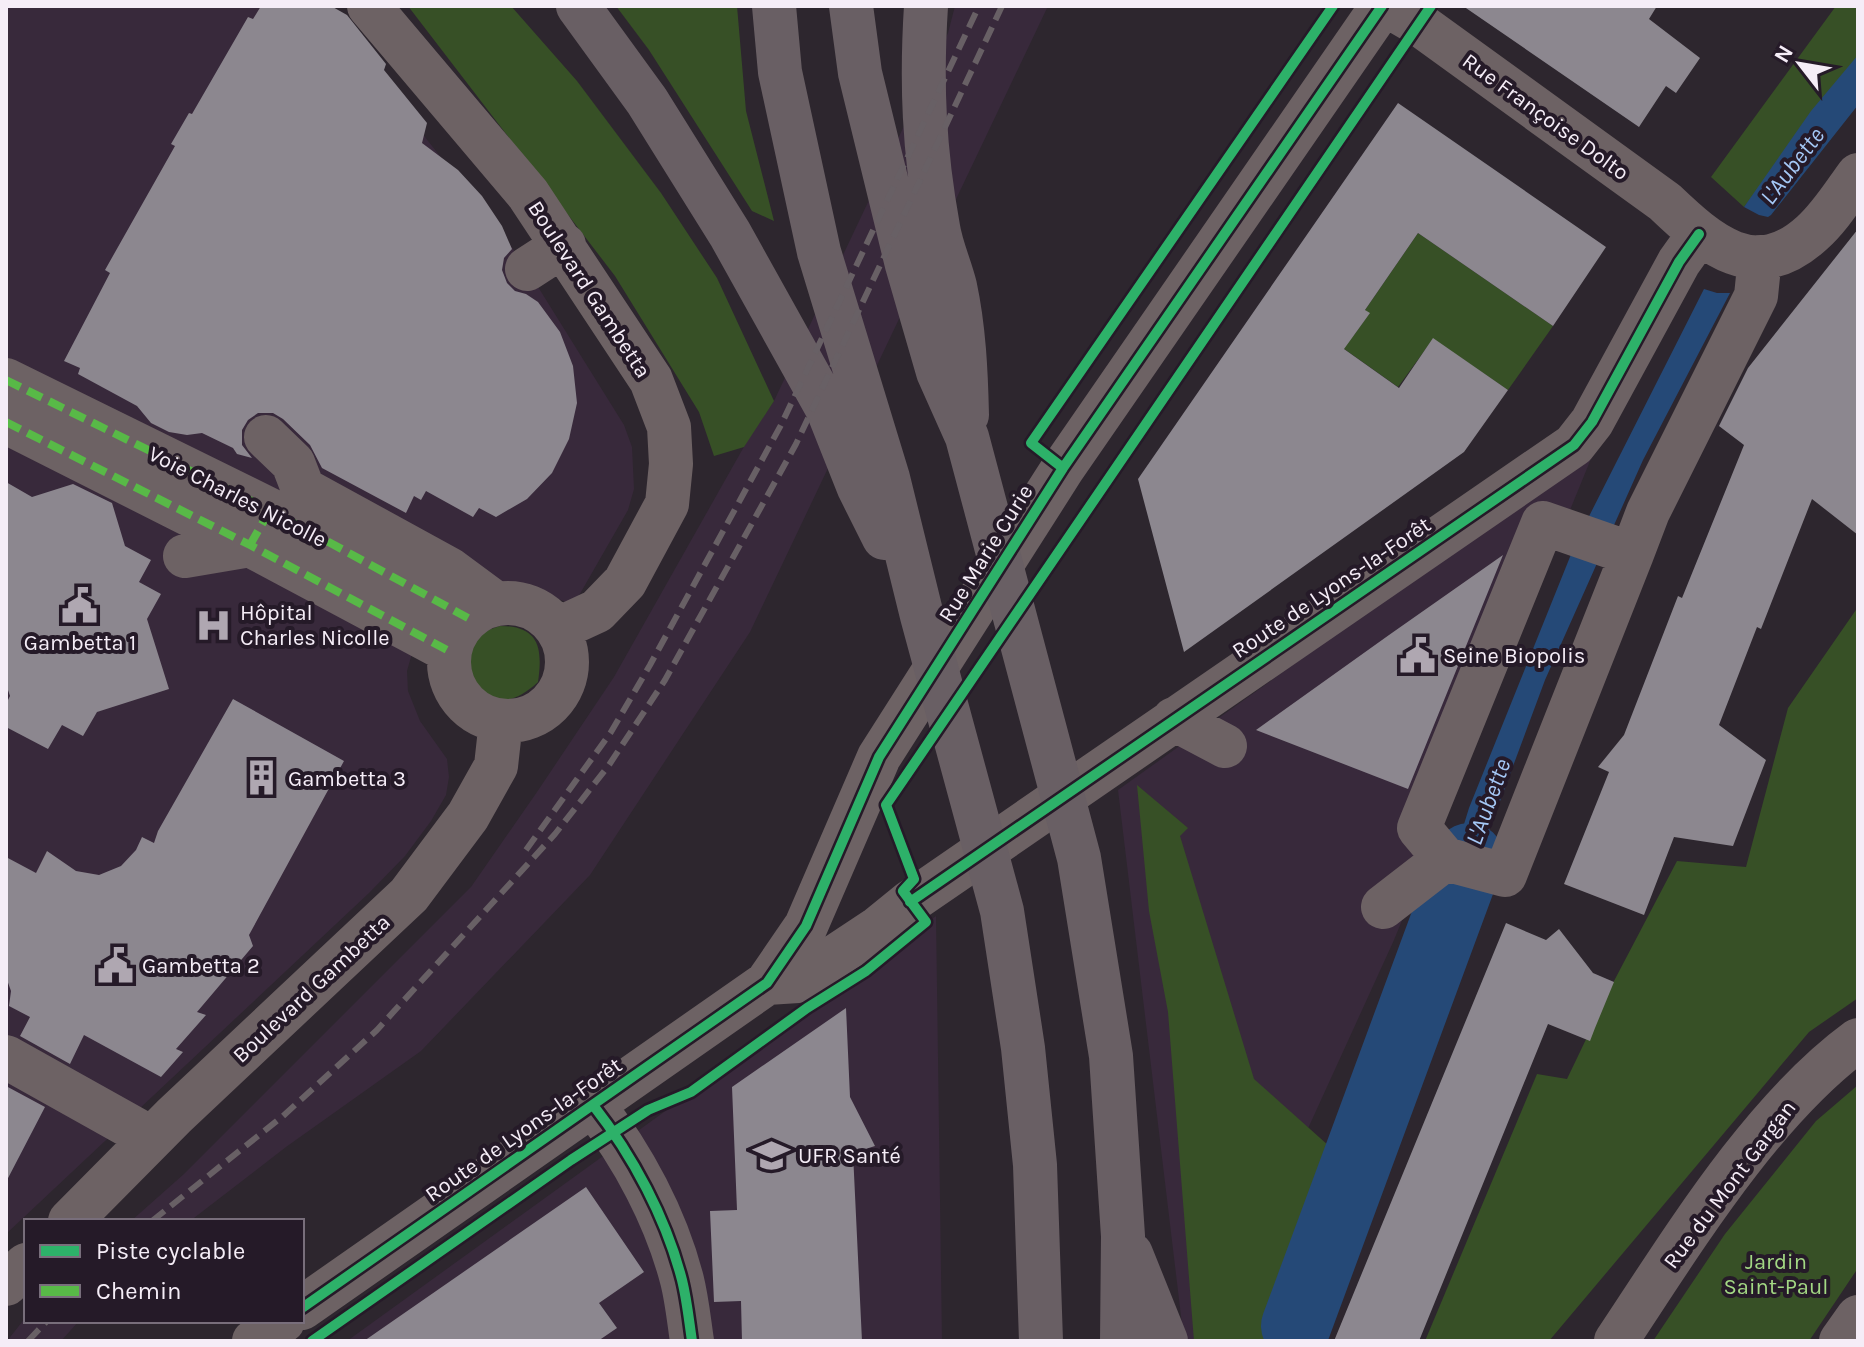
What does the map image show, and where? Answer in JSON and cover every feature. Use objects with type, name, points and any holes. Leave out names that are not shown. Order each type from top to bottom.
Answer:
[{"type":"highway","points":[[578,6],[647,101],[730,234],[828,410],[859,488],[922,616]]},
{"type":"highway","points":[[774,6],[780,72],[819,252],[888,478],[1002,911],[1023,1048],[1035,1165],[1041,1341]]},
{"type":"highway","points":[[851,6],[860,73],[907,265],[938,372],[967,437],[1079,858],[1111,1056],[1123,1236],[1122,1341]]},
{"type":"highway","points":[[926,6],[924,128],[938,231],[955,285],[966,363],[967,437]]},
{"type":"highway","points":[[1123,1236],[1166,1341]]},
{"type":"street","name":"Boulevard Gambetta","points":[[369,6],[528,194],[651,380],[669,427],[671,464],[667,504],[625,582],[597,611],[558,629]]},
{"type":"street","name":"Rue Françoise Dolto","points":[[1385,6],[1419,24],[1665,202],[1699,234]]},
{"type":"street","name":"Rue Marie Curie","points":[[767,983],[806,926],[879,757],[1063,468],[1385,6]]},
{"type":"street","points":[[1699,234],[1739,256],[1781,254],[1813,233],[1858,175]]},
{"type":"street","name":"Route de Lyons-la-Forêt","points":[[304,1307],[767,983],[798,981],[878,928],[918,896],[1574,445],[1592,422],[1679,262],[1699,234]]},
{"type":"street","points":[[527,269],[564,245]]},
{"type":"street","points":[[1630,554],[1543,523],[1419,828],[1445,859],[1505,875],[1648,512],[1756,296],[1760,257]]},
{"type":"street","name":"Voie Charles Nicolle","points":[[6,380],[260,527]]},
{"type":"street","name":"Voie Charles Nicolle","points":[[6,422],[260,527],[470,624]]},
{"type":"street","points":[[266,437],[293,463],[303,489],[449,569],[470,624]]},
{"type":"street","points":[[185,556],[260,527]]},
{"type":"street","points":[[513,602],[530,606],[546,615],[558,629],[566,647],[568,666],[563,685],[553,701],[538,713],[520,721],[501,721],[482,716],[466,705],[454,689],[448,670],[470,624],[513,602]]},
{"type":"street","points":[[1174,719],[1225,746]]},
{"type":"street","name":"Boulevard Gambetta","points":[[72,1219],[151,1138],[409,895],[468,816],[496,766],[501,721]]},
{"type":"street","points":[[1383,907],[1445,859]]},
{"type":"street","points":[[818,901],[842,917],[878,928]]},
{"type":"street","name":"Rue du Mont Gargan","points":[[1616,1341],[1724,1183],[1797,1093],[1857,1041]]},
{"type":"street","points":[[6,1057],[151,1138]]},
{"type":"street","points":[[593,1105],[615,1133],[660,1216],[682,1281],[692,1341]]},
{"type":"street","points":[[6,1284],[24,1267]]},
{"type":"street","points":[[1841,1341],[1858,1317]]},
{"type":"street","points":[[254,1341],[280,1323]]},
{"type":"shaded area","name":"Hôpital Charles Nicolle","points":[[6,6],[322,6],[520,258],[624,425],[632,447],[634,489],[628,510],[577,599],[566,602],[531,588],[497,583],[418,632],[407,671],[408,691],[420,721],[447,759],[449,777],[446,795],[431,821],[405,856],[369,893],[6,1234]]},
{"type":"shaded area","points":[[955,6],[1048,6],[750,632],[590,875],[421,1051],[286,1147],[193,1219],[133,1219],[184,1174],[471,887],[537,792],[614,677],[750,436],[774,401],[948,33]]},
{"type":"shaded area","points":[[1595,449],[1394,940],[1211,1341],[1184,1341],[1118,790]]},
{"type":"shaded area","name":"UFR Santé","points":[[936,916],[942,1341],[347,1341],[862,969]]},
{"type":"shaded area","points":[[24,1320],[24,1323],[77,1323],[61,1341],[7,1341]]},
{"type":"green space","points":[[408,6],[511,6],[577,81],[661,193],[717,278],[774,401],[744,447],[714,456],[699,412],[615,276]]},
{"type":"green space","points":[[616,6],[737,6],[746,111],[774,221],[752,211],[649,50]]},
{"type":"green space","points":[[1836,6],[1858,6],[1858,61],[1744,207],[1711,177]]},
{"type":"green space","points":[[1418,233],[1553,326],[1508,390],[1433,339],[1398,387],[1340,346],[1354,335],[1369,314],[1365,310]]},
{"type":"green space","points":[[1858,607],[1858,998],[1809,1032],[1549,1341],[1425,1341],[1537,1074],[1567,1079],[1677,861],[1746,867],[1788,708]]},
{"type":"green space","points":[[500,626],[523,630],[530,635],[536,641],[540,659],[538,682],[518,696],[501,700],[486,696],[476,687],[468,659],[472,645],[482,634]]},
{"type":"green space","points":[[1137,785],[1188,828],[1180,836],[1254,1079],[1348,1163],[1284,1341],[1194,1341],[1168,1012],[1149,911]]},
{"type":"green space","name":"Jardin Saint-Paul","points":[[1858,1085],[1858,1268],[1809,1341],[1653,1341],[1725,1234],[1816,1121]]},
{"type":"water","points":[[1858,55],[1858,105],[1771,215],[1759,215],[1744,207],[1811,111]]},
{"type":"water","points":[[1704,289],[1730,293],[1643,460],[1545,680],[1444,952],[1427,944],[1469,808],[1576,542]]},
{"type":"building","points":[[261,6],[331,6],[347,15],[386,64],[384,70],[427,123],[422,143],[458,170],[482,196],[502,226],[512,249],[504,258],[502,270],[507,283],[515,291],[538,302],[560,332],[573,366],[577,403],[569,439],[552,473],[527,499],[496,517],[479,508],[473,517],[426,491],[421,500],[414,496],[406,513],[322,468],[310,445],[273,413],[258,413],[248,420],[242,430],[242,445],[252,458],[237,454],[233,448],[202,433],[187,435],[169,432],[151,423],[137,406],[78,374],[80,368],[64,361],[110,273],[105,270],[175,146],[171,144],[189,113],[192,114],[248,17],[253,19]]},
{"type":"building","points":[[1463,6],[1657,6],[1649,19],[1700,58],[1676,93],[1666,86],[1639,127]]},
{"type":"building","points":[[1398,103],[1606,247],[1553,326],[1418,233],[1365,310],[1370,313],[1344,349],[1399,388],[1433,338],[1508,390],[1464,452],[1184,652],[1138,479]]},
{"type":"building","points":[[1858,229],[1858,535],[1812,499],[1719,725],[1766,760],[1733,846],[1674,837],[1644,915],[1564,884],[1609,772],[1598,767],[1624,735],[1678,596],[1682,598],[1744,445],[1719,426],[1748,368]]},
{"type":"building","name":"Gambetta 1","points":[[6,482],[32,497],[73,484],[112,503],[125,546],[151,560],[139,582],[161,594],[147,619],[169,689],[97,712],[83,736],[62,725],[48,749],[6,727],[6,704],[10,696],[6,684]]},
{"type":"building","points":[[1503,555],[1408,789],[1256,730],[1389,635]]},
{"type":"building","points":[[233,699],[344,761],[249,935],[253,946],[197,1012],[206,1015],[176,1049],[183,1052],[161,1077],[84,1035],[70,1064],[20,1036],[30,1017],[9,1006],[11,991],[6,977],[6,857],[36,873],[47,851],[76,871],[99,875],[121,866],[136,850],[142,837],[154,843]]},
{"type":"building","points":[[1506,923],[1546,940],[1559,929],[1593,973],[1614,982],[1590,1041],[1548,1024],[1419,1341],[1334,1341]]},
{"type":"building","points":[[846,1008],[850,1097],[875,1146],[853,1153],[862,1341],[742,1341],[741,1301],[714,1302],[710,1211],[737,1210],[732,1087]]},
{"type":"building","points":[[6,1086],[45,1107],[6,1182]]},
{"type":"building","points":[[586,1187],[644,1272],[599,1303],[617,1328],[598,1341],[364,1341]]},
{"type":"waterway","name":"L'Aubette","points":[[1296,1326],[1469,858]]},
{"type":"railway","points":[[526,850],[611,732],[781,425],[979,6]]},
{"type":"railway","points":[[154,1219],[283,1116],[377,1030],[555,834],[609,765],[665,680],[796,444],[1002,6]]},
{"type":"railway","points":[[28,1341],[45,1323]]},
{"type":"marked path","points":[[6,380],[270,510],[468,618]]},
{"type":"marked path","points":[[6,422],[250,545],[449,651]]},
{"type":"marked path","points":[[250,545],[270,510]]},
{"type":"cycle path","points":[[1063,468],[1031,443],[1333,6]]},
{"type":"cycle path","points":[[304,1307],[767,983],[806,926],[879,757],[1063,468],[1382,6]]},
{"type":"cycle path","points":[[312,1341],[571,1160],[648,1110],[691,1092],[807,1008],[866,971],[926,922],[903,891],[914,879],[886,805],[1431,6]]},
{"type":"cycle path","points":[[910,902],[1574,445],[1592,422],[1679,262],[1699,234]]},
{"type":"cycle path","points":[[593,1105],[635,1166],[667,1234],[682,1280],[692,1341]]},
{"type":"place","name":"Gambetta 1","points":[[80,606]]},
{"type":"place","name":"Hôpital Charles Nicolle","points":[[214,625]]},
{"type":"place","name":"Seine Biopolis","points":[[1417,655]]},
{"type":"place","name":"Gambetta 3","points":[[262,778]]},
{"type":"place","name":"Gambetta 2","points":[[116,965]]},
{"type":"place","name":"UFR Santé","points":[[772,1155]]}]
